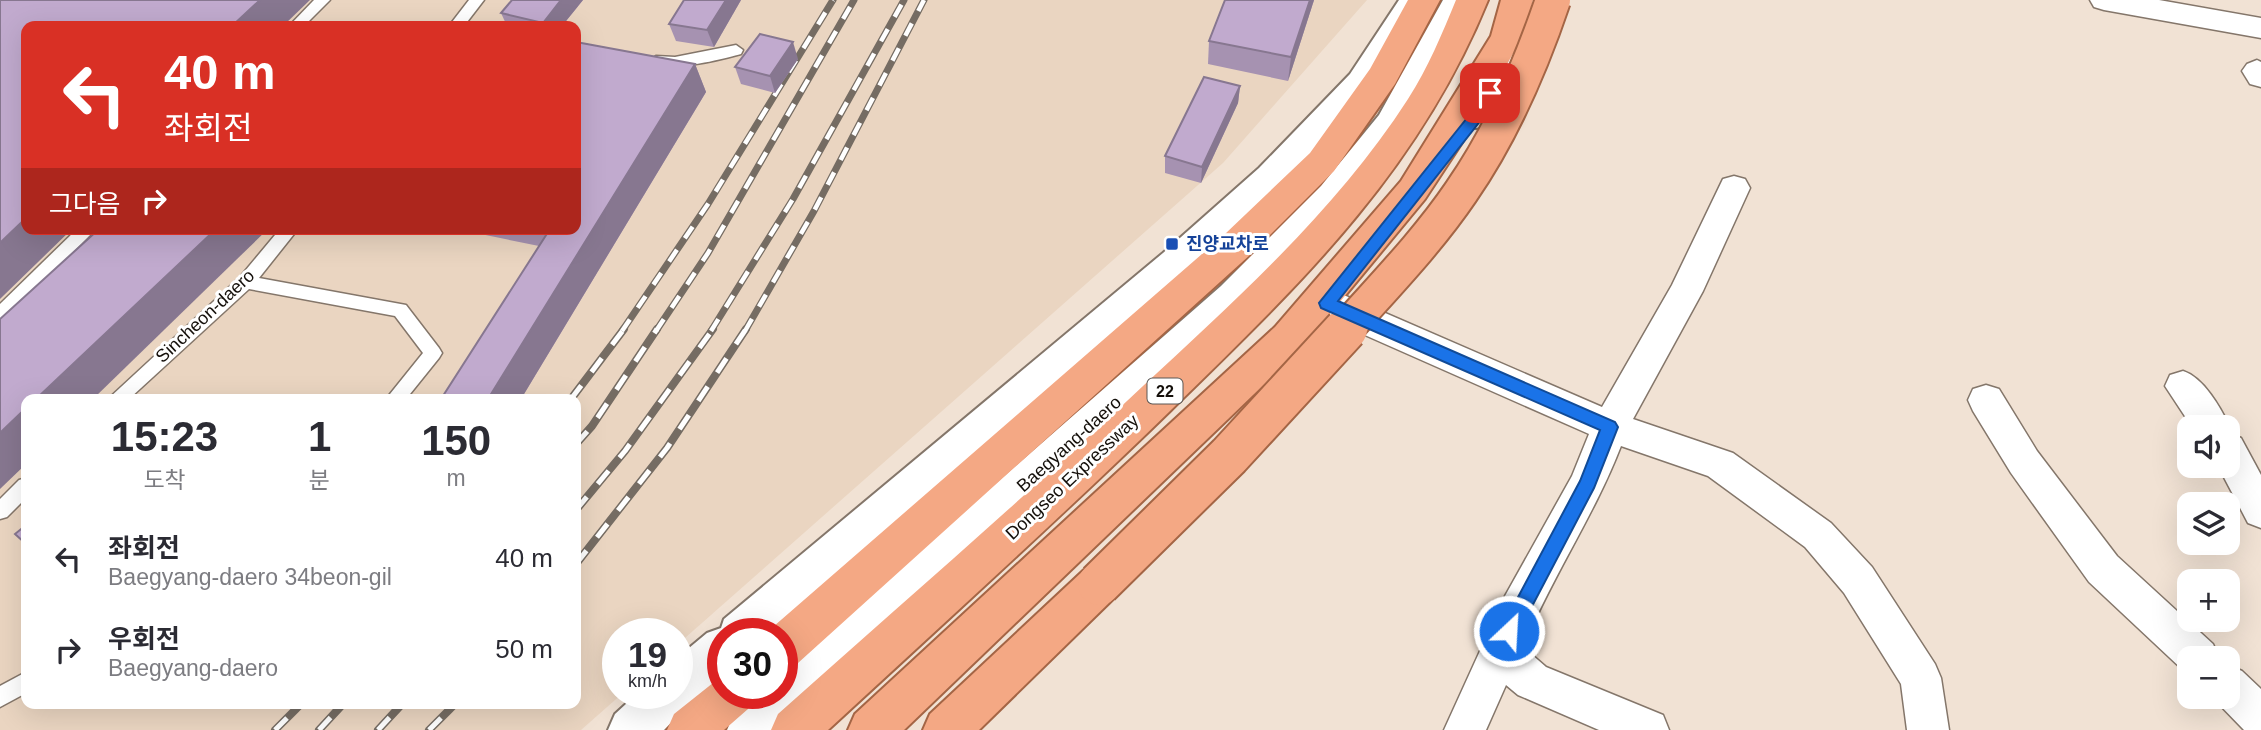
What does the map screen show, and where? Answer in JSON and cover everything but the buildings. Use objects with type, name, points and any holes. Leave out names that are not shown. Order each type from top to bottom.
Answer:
[{"type":"highway","points":[[798,634],[1238,244],[1322,162],[1383,76],[1424,0]]},
{"type":"highway","name":"Dongseo Expressway","points":[[794,730],[1124,431],[1242,316],[1377,172],[1426,95],[1463,25],[1472,0]]},
{"type":"highway","name":"22","points":[[871,730],[1288,338],[1420,179],[1455,126],[1507,36],[1517,0]]},
{"type":"highway","points":[[946,730],[1238,448],[1317,363],[1444,215],[1481,159],[1517,90],[1540,41],[1553,0]]},
{"type":"highway","points":[[690,730],[714,709]]},
{"type":"main road","points":[[759,618],[1176,263],[1271,177],[1362,82],[1415,0]]},
{"type":"main road","name":"Baegyang-daero","points":[[750,730],[1234,297],[1333,196],[1391,124],[1459,0]]},
{"type":"main road","points":[[902,730],[1145,476],[1327,303],[1480,111],[1523,37],[1539,0]]},
{"type":"main road","points":[[693,673],[707,662]]},
{"type":"main road","points":[[631,730],[654,709]]},
{"type":"street","points":[[2104,0],[2193,8],[2261,28]]},
{"type":"street","points":[[1465,730],[1519,609],[1588,483],[1610,427],[1686,291],[1734,188]]},
{"type":"street","points":[[1327,303],[1610,427],[1720,464],[1818,535],[1858,580],[1921,678],[1936,725]]},
{"type":"street","points":[[2183,386],[2204,415]]},
{"type":"street","points":[[1986,400],[2024,461],[2103,569],[2186,646]]},
{"type":"street","points":[[2242,458],[2261,511]]},
{"type":"street","points":[[1500,654],[1532,681],[1648,730]]},
{"type":"street","points":[[2240,696],[2261,715]]},
{"type":"lane","points":[[301,21],[323,0]]},
{"type":"lane","points":[[460,21],[477,0]]},
{"type":"lane","points":[[639,60],[675,62],[736,50]]},
{"type":"lane","points":[[0,315],[82,235]]},
{"type":"lane","name":"Sincheon-daero","points":[[123,394],[246,282],[285,235]]},
{"type":"lane","points":[[246,282],[400,310],[433,352],[399,394]]},
{"type":"lane","points":[[0,511],[21,491]]},
{"type":"lane","points":[[0,697],[21,685]]},
{"type":"shaded area","points":[[0,0],[1367,0],[1223,163],[693,631],[693,618],[602,618],[602,709],[605,709],[581,730],[0,730]]},
{"type":"railway","points":[[622,331],[708,204],[833,0]]},
{"type":"railway","points":[[656,331],[708,253],[854,0]]},
{"type":"railway","points":[[711,331],[793,199],[904,0]]},
{"type":"railway","points":[[745,331],[814,211],[924,0]]},
{"type":"railway","points":[[575,394],[624,329]]},
{"type":"railway","points":[[581,438],[657,329]]},
{"type":"railway","points":[[581,504],[625,451],[713,329]]},
{"type":"railway","points":[[581,558],[667,448],[746,329]]},
{"type":"railway","points":[[275,730],[296,709]]},
{"type":"railway","points":[[319,730],[338,709]]},
{"type":"railway","points":[[378,730],[397,709]]},
{"type":"railway","points":[[429,730],[450,709]]},
{"type":"place","name":"진양교차로","points":[[1172,244]]},
{"type":"route","points":[[1490,93],[1480,111],[1327,303],[1424,348],[1610,427],[1588,483],[1509,631]]}]
